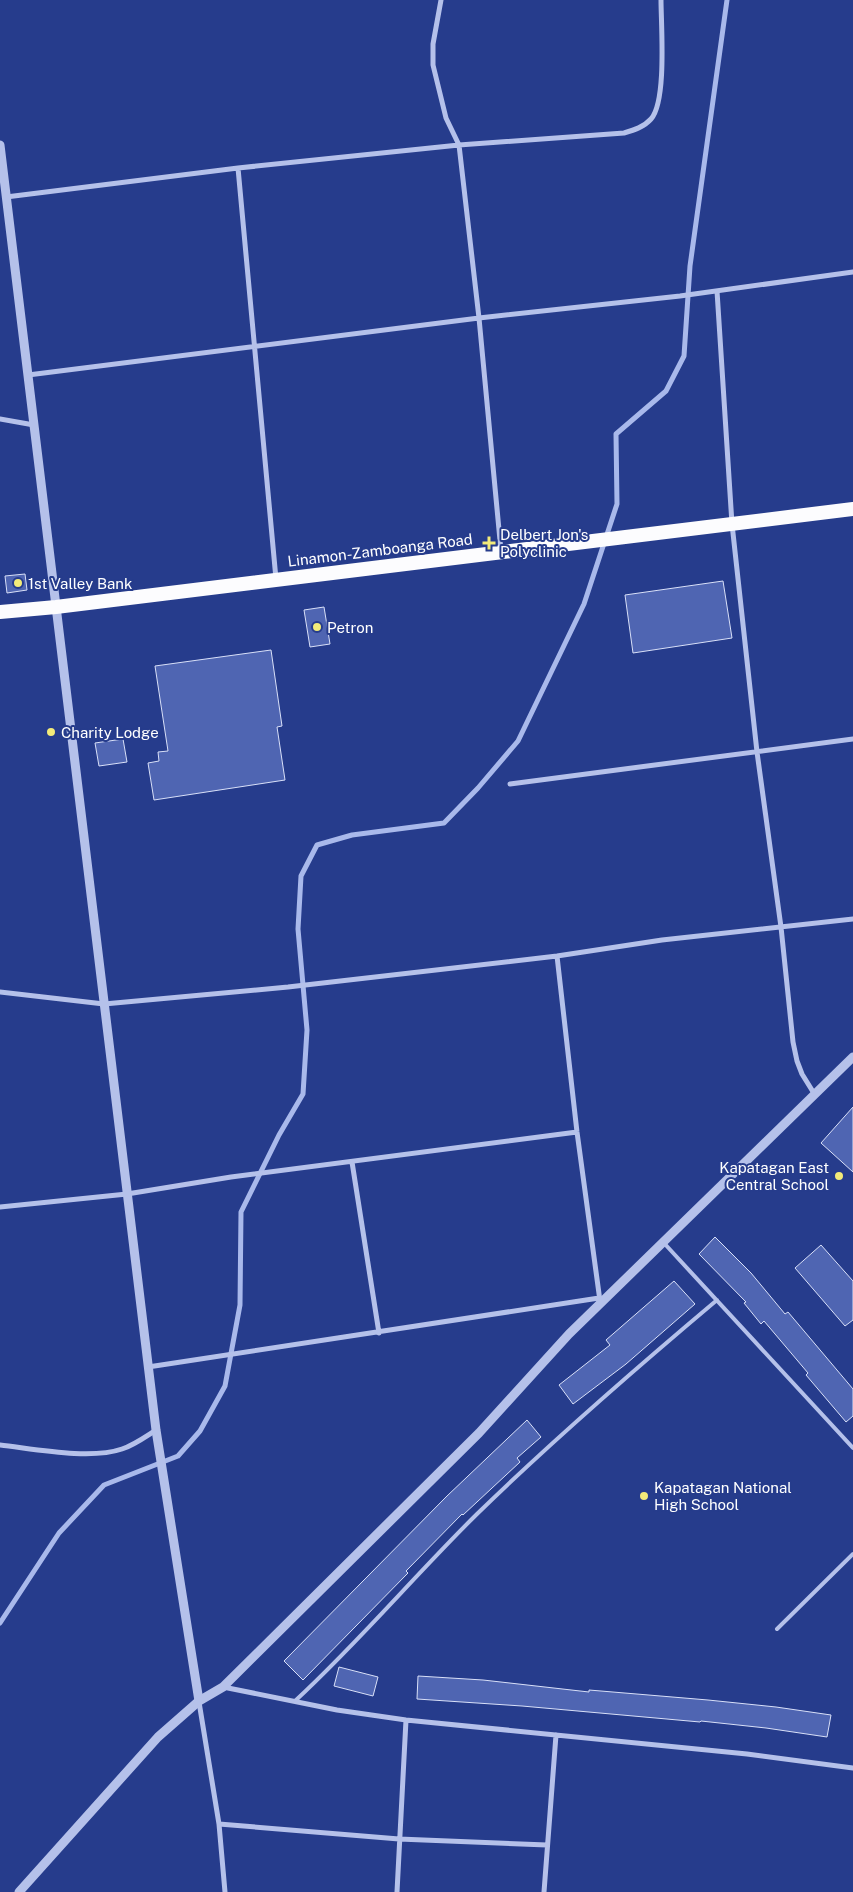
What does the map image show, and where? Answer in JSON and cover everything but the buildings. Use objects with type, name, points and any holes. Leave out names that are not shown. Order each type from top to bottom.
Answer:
[{"type":"highway","name":"Linamon-Zamboanga Road","points":[[0,612],[56,607],[853,509]]},
{"type":"street","points":[[441,0],[433,44],[433,64],[446,118],[459,145],[479,318],[501,551]]},
{"type":"street","points":[[3,197],[238,168],[459,145],[624,134],[642,127],[653,118],[658,105],[663,62],[661,0]]},
{"type":"street","points":[[0,145],[3,197],[28,376],[158,1446],[218,1824],[225,1892]]},
{"type":"street","points":[[238,168],[276,580]]},
{"type":"street","points":[[28,376],[479,318],[680,296],[853,272]]},
{"type":"street","points":[[717,291],[732,524],[757,752],[797,1061],[802,1074],[815,1095]]},
{"type":"street","points":[[0,419],[34,425]]},
{"type":"street","points":[[510,784],[853,739]]},
{"type":"street","points":[[0,992],[104,1004],[288,987],[557,956],[662,940],[853,919]]},
{"type":"street","points":[[557,956],[577,1132],[600,1301]]},
{"type":"street","points":[[19,1892],[158,1738],[199,1701],[224,1687],[479,1433],[600,1301],[853,1057]]},
{"type":"street","points":[[0,1207],[127,1194],[231,1177],[577,1132]]},
{"type":"street","points":[[352,1162],[379,1332]]},
{"type":"street","points":[[148,1367],[251,1350],[600,1301]]},
{"type":"street","points":[[0,1445],[70,1453],[104,1452],[122,1449],[156,1430]]},
{"type":"street","points":[[224,1687],[406,1720],[747,1754],[853,1768]]},
{"type":"street","points":[[397,1892],[406,1720]]},
{"type":"street","points":[[544,1892],[556,1735]]},
{"type":"street","points":[[218,1824],[399,1839],[547,1845]]},
{"type":"lane","points":[[663,1242],[853,1448]]},
{"type":"lane","points":[[295,1701],[393,1603],[475,1516],[535,1458],[614,1387],[717,1300]]},
{"type":"lane","points":[[777,1628],[853,1554]]},
{"type":"waterway","points":[[0,1623],[59,1533],[104,1485],[178,1456],[200,1431],[225,1386],[240,1305],[241,1212],[279,1135],[303,1094],[307,1030],[298,929],[301,876],[317,845],[352,835],[444,823],[478,788],[518,741],[584,604],[617,504],[616,434],[666,391],[684,356],[690,266],[727,0]]},
{"type":"place","name":"Delbert Jon's Polyclinic","points":[[489,543]]},
{"type":"place","name":"1st Valley Bank","points":[[18,583]]},
{"type":"place","name":"Petron","points":[[317,627]]},
{"type":"place","name":"Charity Lodge","points":[[51,732]]},
{"type":"place","name":"Kapatagan East Central School","points":[[839,1176]]},
{"type":"place","name":"Kapatagan National High School","points":[[644,1496]]}]
